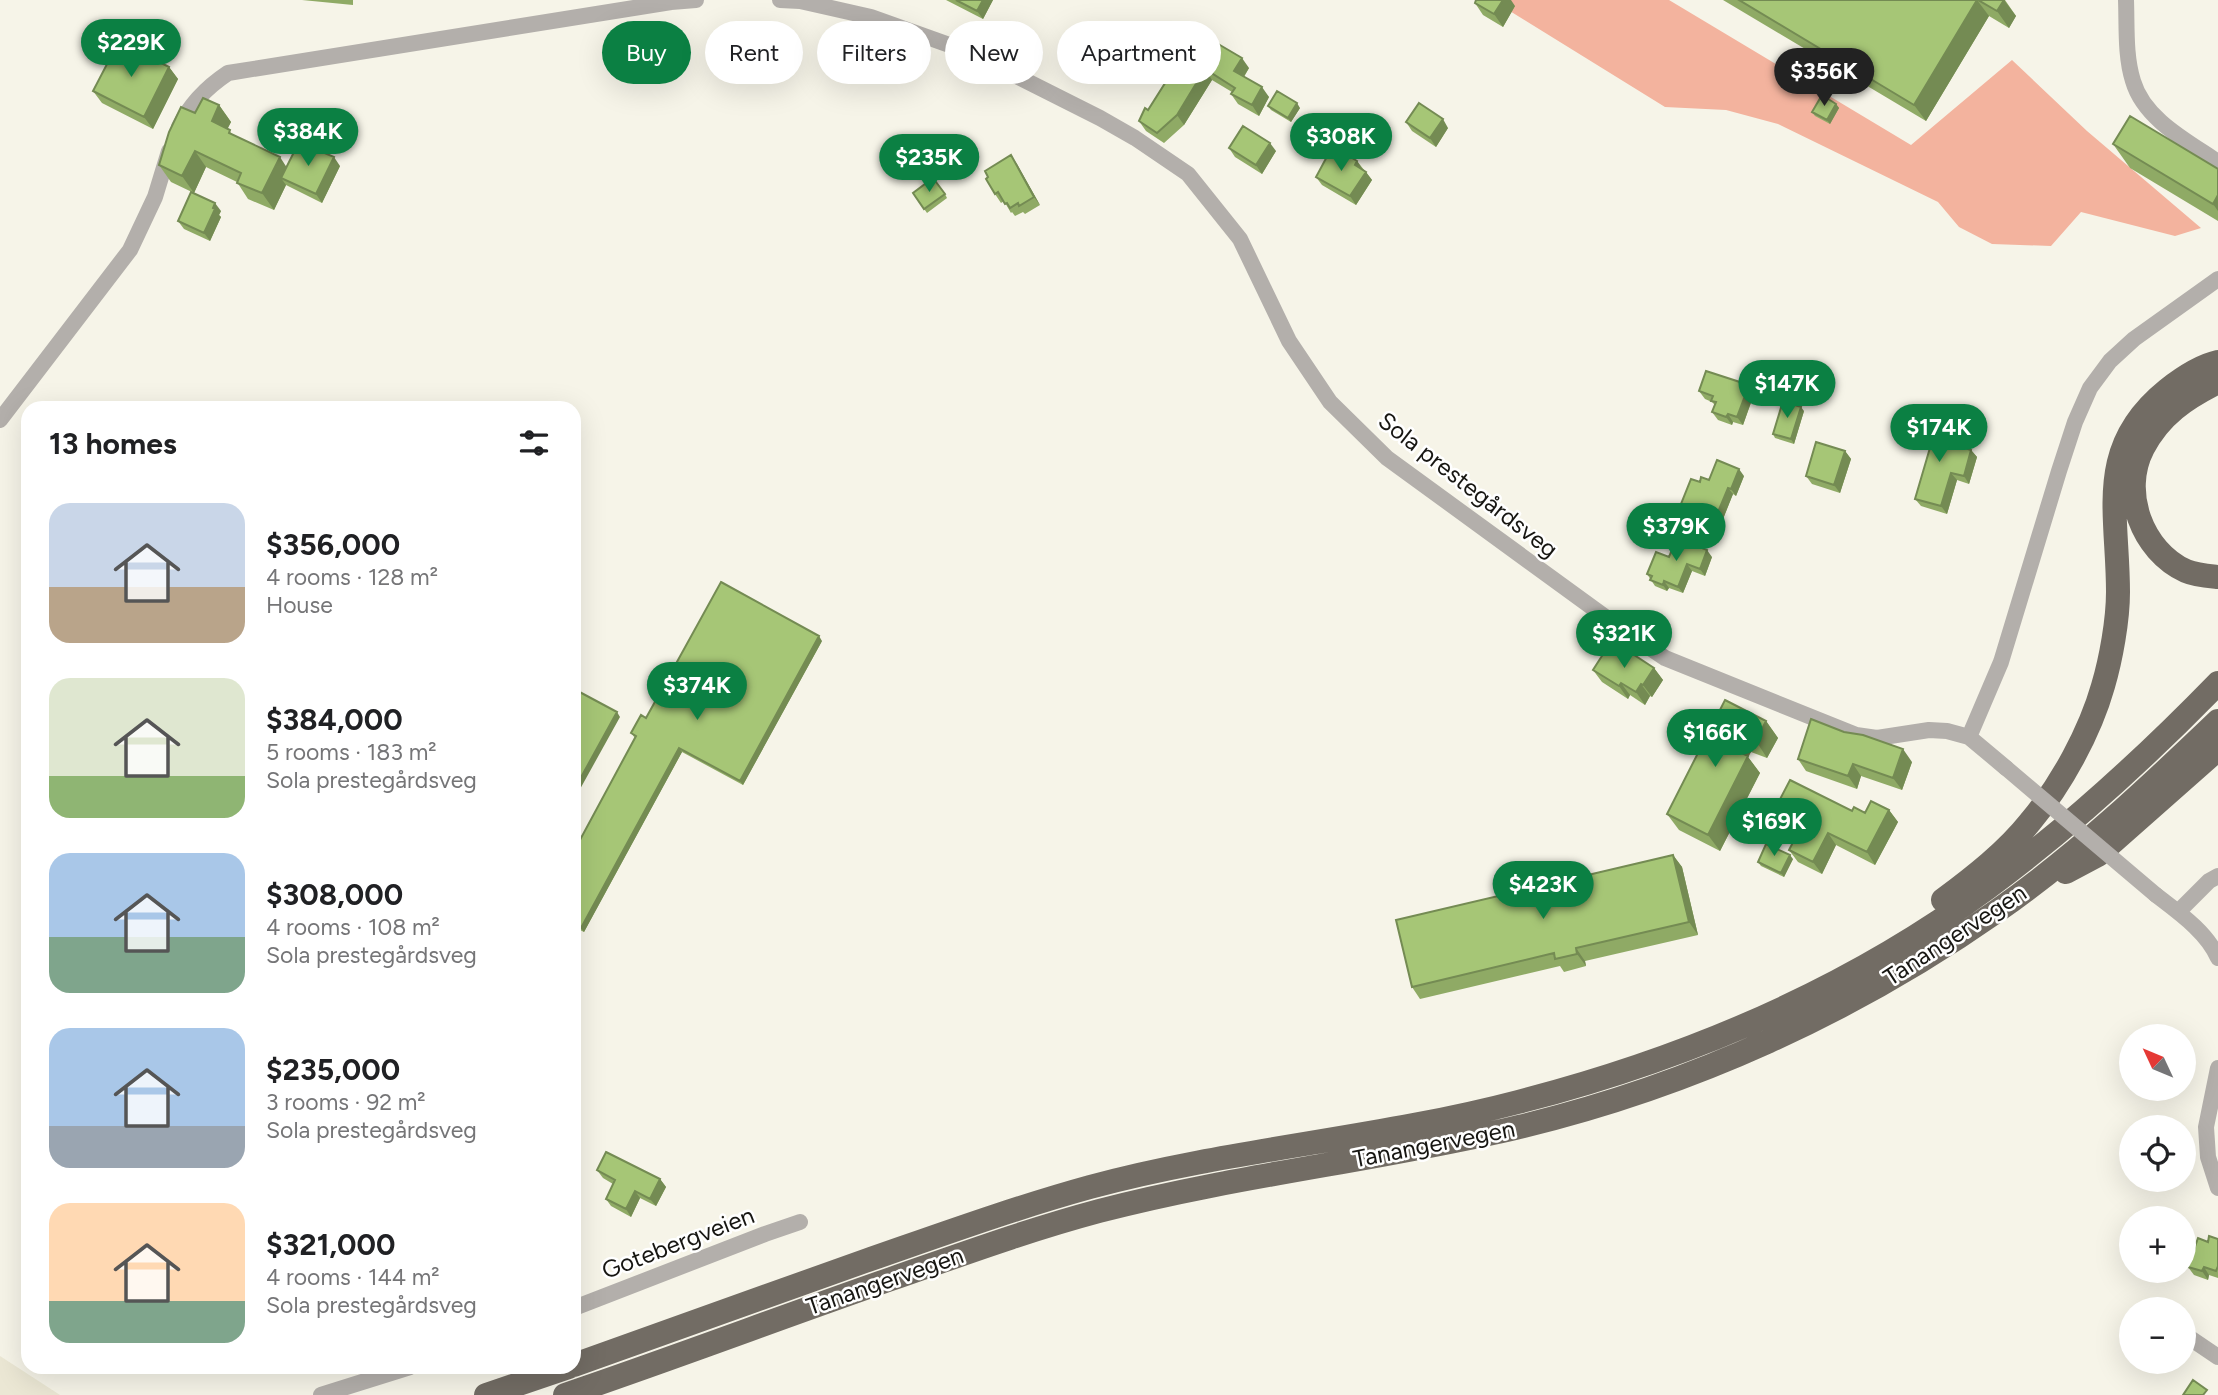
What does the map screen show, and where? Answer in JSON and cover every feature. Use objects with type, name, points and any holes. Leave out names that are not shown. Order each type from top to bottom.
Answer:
[{"type":"highway","points":[[1837,982],[1998,856],[2031,822],[2068,767],[2103,686],[2113,637],[2118,595],[2113,504],[2117,469],[2126,439],[2150,404],[2178,381],[2218,362]]},
{"type":"highway","points":[[2218,382],[2189,397],[2163,419],[2142,449],[2135,474],[2135,506],[2147,536],[2166,559],[2188,572],[2218,577]]},
{"type":"highway","name":"Tanangervegen","points":[[581,1363],[1008,1211],[1089,1187],[1161,1169],[1388,1129],[1515,1103],[1614,1075],[1702,1045],[1837,982],[1909,940],[1973,897],[2051,839],[2119,780],[2218,683]]},
{"type":"highway","name":"Tanangervegen","points":[[565,1395],[1016,1235],[1167,1194],[1392,1153],[1520,1126],[1622,1098],[1711,1067],[1838,1008],[1922,961],[1998,910],[2096,832],[2218,721]]},
{"type":"highway","points":[[1998,910],[2098,855],[2218,748]]},
{"type":"highway","points":[[486,1395],[548,1374]]},
{"type":"street","points":[[0,420],[130,250],[155,197],[173,138],[183,117],[207,87],[228,74],[696,0]]},
{"type":"street","name":"Sola prestegårdsveg","points":[[780,0],[800,1],[871,17],[969,51],[1135,138],[1188,174],[1240,239],[1289,341],[1331,402],[1387,457],[1665,658],[1856,735],[1877,738],[1929,730],[1947,731],[1969,737]]},
{"type":"street","points":[[2126,0],[2128,52],[2133,81],[2140,98],[2151,113],[2218,162]]},
{"type":"street","points":[[2218,279],[2134,339],[2110,361],[2090,388],[2075,422],[2059,471],[2001,662],[1969,737],[2178,912],[2213,945],[2218,958]]},
{"type":"street","points":[[2178,912],[2209,881],[2218,876]]},
{"type":"street","points":[[2218,1068],[2206,1127],[2208,1157],[2218,1188]]},
{"type":"street","name":"Gotebergveien","points":[[581,1305],[800,1222]]},
{"type":"street","points":[[2196,1342],[2218,1357]]},
{"type":"street","points":[[321,1395],[388,1374]]},
{"type":"shaded area","points":[[1492,0],[1669,0],[1911,145],[2012,60],[2087,131],[2201,228],[2175,236],[2081,212],[2051,246],[1992,244],[1959,227],[1938,202],[1778,124],[1726,110],[1665,107]]},
{"type":"shaded area","points":[[0,1356],[21,1370],[21,1374],[28,1374],[60,1395],[0,1395]]},
{"type":"building","points":[[956,0],[983,0],[977,11]]},
{"type":"building","points":[[1476,0],[1503,0],[1494,14],[1475,3]]},
{"type":"building","points":[[1739,0],[1977,0],[1914,105]]},
{"type":"building","points":[[1978,0],[2004,0],[1997,11]]},
{"type":"building","points":[[119,41],[169,67],[144,117],[93,91]]},
{"type":"building","points":[[1221,46],[1242,58],[1234,71],[1262,87],[1252,105],[1231,94],[1235,88],[1221,79]]},
{"type":"building","points":[[1164,84],[1196,84],[1177,115],[1157,133],[1139,121],[1145,108],[1148,110]]},
{"type":"building","points":[[1277,91],[1297,103],[1288,118],[1268,106]]},
{"type":"building","points":[[1822,95],[1836,104],[1827,120],[1812,112]]},
{"type":"building","points":[[203,98],[219,105],[212,121],[230,130],[229,133],[280,157],[262,193],[237,183],[241,173],[195,151],[182,176],[159,165],[169,132],[181,107],[195,113]]},
{"type":"building","points":[[1419,103],[1443,119],[1430,138],[1406,122]]},
{"type":"building","points":[[2130,116],[2218,169],[2218,195],[2213,204],[2113,144]]},
{"type":"building","points":[[1243,126],[1270,143],[1256,165],[1229,148]]},
{"type":"building","points":[[299,142],[334,157],[316,194],[281,178]]},
{"type":"building","points":[[1330,151],[1341,158],[1344,153],[1357,161],[1355,165],[1366,172],[1350,196],[1316,177]]},
{"type":"building","points":[[1011,155],[1034,197],[1010,208],[998,192],[995,194],[986,179],[988,177],[985,171]]},
{"type":"building","points":[[933,178],[945,194],[924,209],[913,193]]},
{"type":"building","points":[[191,192],[215,203],[204,233],[178,221]]},
{"type":"building","points":[[1706,371],[1749,385],[1737,417],[1728,414],[1726,417],[1712,412],[1716,402],[1711,401],[1713,396],[1699,391]]},
{"type":"building","points":[[1783,401],[1801,407],[1791,439],[1773,434]]},
{"type":"building","points":[[1921,416],[1938,421],[1933,438],[1971,450],[1964,476],[1951,473],[1941,506],[1915,499],[1932,441],[1931,443],[1915,438]]},
{"type":"building","points":[[1816,442],[1845,451],[1834,485],[1806,476]]},
{"type":"building","points":[[1717,460],[1739,469],[1718,512],[1703,506],[1699,516],[1692,513],[1687,524],[1675,519],[1691,479],[1700,482],[1701,477],[1709,480]]},
{"type":"building","points":[[1677,538],[1707,550],[1700,569],[1687,564],[1678,587],[1664,581],[1663,585],[1650,580],[1652,576],[1647,574],[1656,552],[1669,557]]},
{"type":"building","points":[[721,582],[819,636],[740,781],[679,748],[581,928],[581,838],[636,736],[631,733],[641,715],[646,718]]},
{"type":"building","points":[[1607,648],[1627,660],[1631,653],[1654,668],[1636,692],[1621,683],[1619,686],[1593,670]]},
{"type":"building","points":[[581,693],[617,712],[581,777]]},
{"type":"building","points":[[1725,700],[1766,721],[1756,741],[1739,735],[1733,749],[1748,756],[1708,835],[1667,814]]},
{"type":"building","points":[[1811,719],[1844,732],[1863,735],[1903,749],[1893,778],[1853,764],[1848,776],[1798,759]]},
{"type":"building","points":[[1790,780],[1852,811],[1854,807],[1865,813],[1871,801],[1889,810],[1867,852],[1828,833],[1813,862],[1789,850],[1805,819],[1777,805]]},
{"type":"building","points":[[1766,844],[1790,855],[1781,873],[1758,862]]},
{"type":"building","points":[[1673,855],[1689,922],[1576,948],[1577,954],[1555,959],[1554,953],[1412,987],[1396,920]]},
{"type":"building","points":[[606,1152],[660,1179],[650,1199],[635,1191],[626,1209],[606,1199],[615,1180],[597,1170]]},
{"type":"building","points":[[2209,1236],[2218,1239],[2216,1271],[2204,1267],[2202,1271],[2196,1269],[2198,1238],[2208,1242]]},
{"type":"building","points":[[2193,1380],[2207,1390],[2203,1395],[2183,1395]]}]
